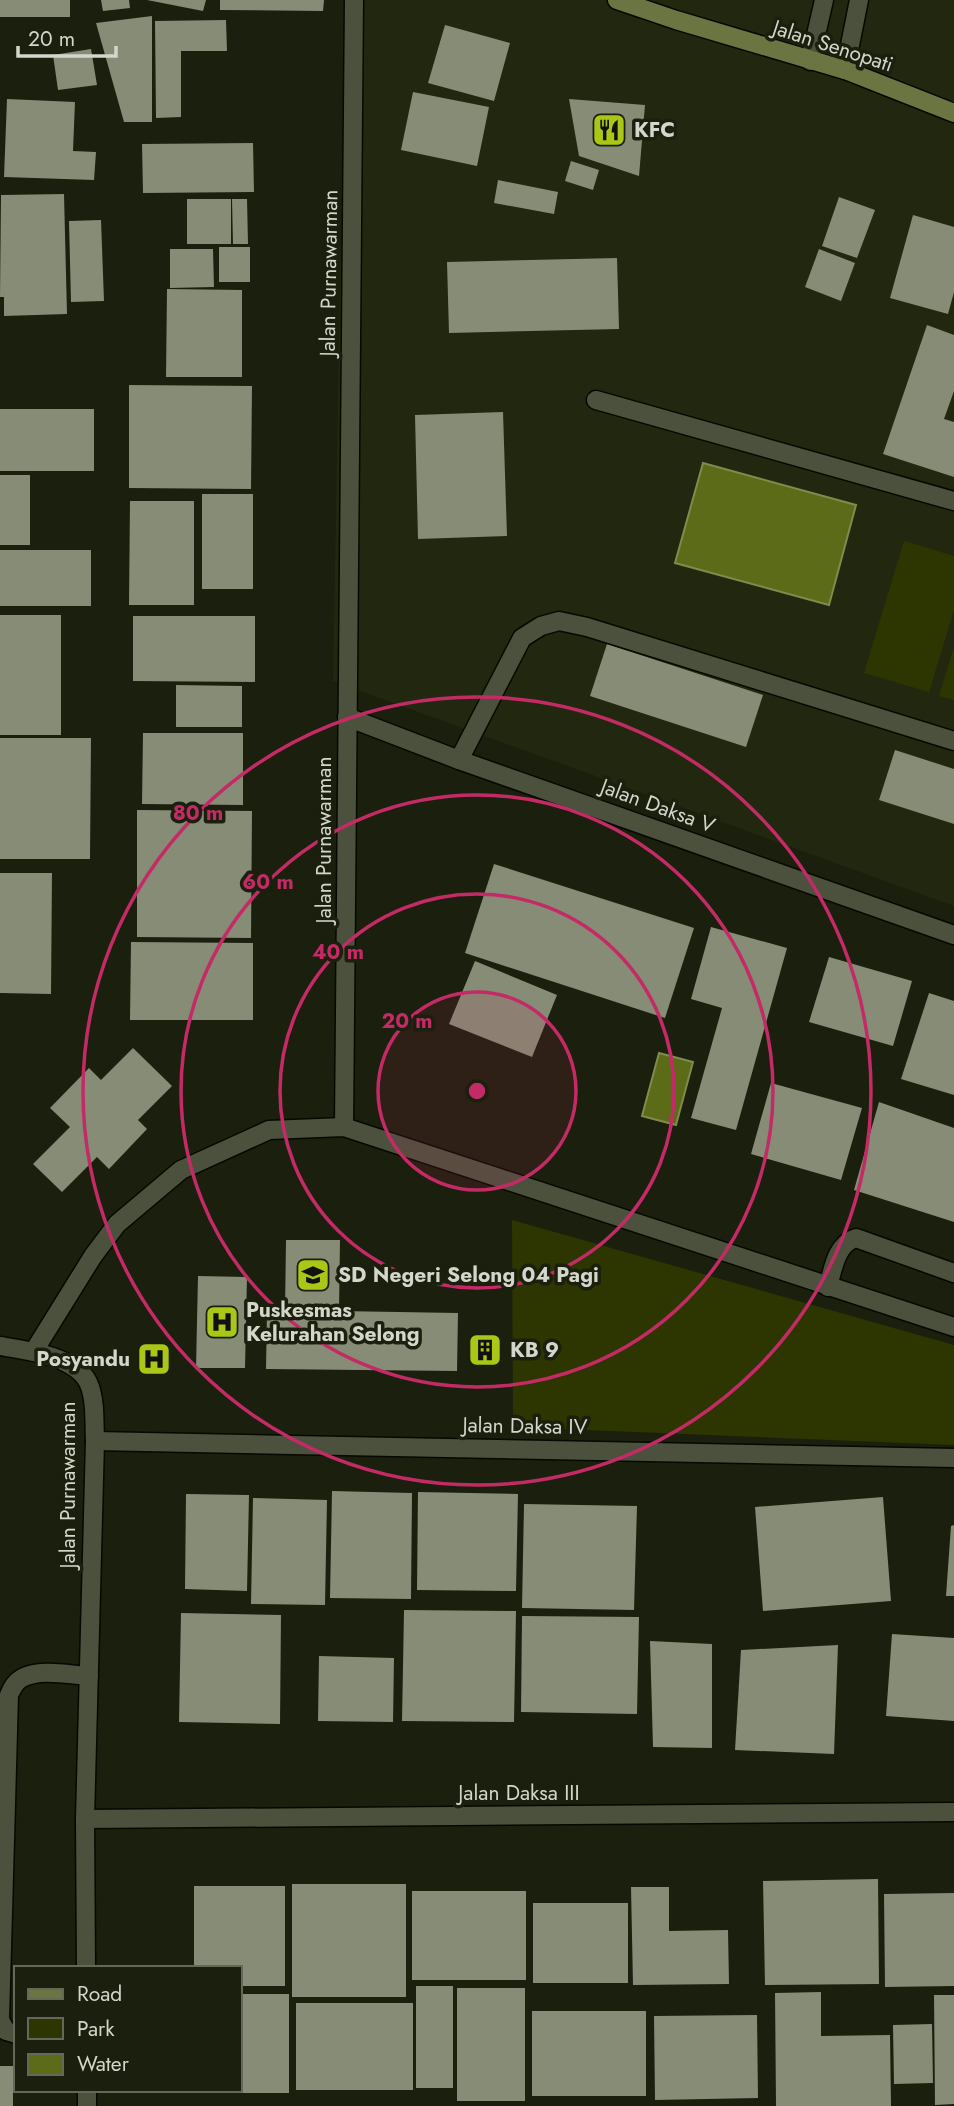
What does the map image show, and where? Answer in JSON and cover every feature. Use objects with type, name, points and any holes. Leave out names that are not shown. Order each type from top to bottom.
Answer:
[{"type":"main road","name":"Jalan Senopati","points":[[617,0],[845,70],[954,113]]},
{"type":"street","name":"Jalan Purnawarman","points":[[344,1127],[354,0]]},
{"type":"street","points":[[810,61],[824,0]]},
{"type":"street","points":[[845,70],[859,0]]},
{"type":"street","points":[[596,400],[954,501]]},
{"type":"street","points":[[459,760],[522,638],[541,626],[559,621],[587,627],[954,741]]},
{"type":"street","name":"Jalan Daksa V","points":[[347,717],[459,760],[954,935]]},
{"type":"street","points":[[0,1346],[34,1351],[93,1256],[117,1224],[180,1170],[269,1130],[344,1127],[954,1327]]},
{"type":"street","points":[[828,1287],[842,1247],[856,1238],[954,1273]]},
{"type":"street","name":"Jalan Purnawarman","points":[[34,1351],[79,1371],[87,1380],[93,1396],[95,1441],[85,1819],[86,1966]]},
{"type":"street","name":"Jalan Daksa IV","points":[[95,1441],[954,1458]]},
{"type":"street","points":[[14,2033],[6,2031],[1,2020],[9,1695],[15,1683],[23,1677],[38,1674],[89,1676]]},
{"type":"street","name":"Jalan Daksa III","points":[[85,1819],[954,1812]]},
{"type":"shaded area","points":[[345,0],[954,0],[954,906],[333,681]]},
{"type":"green space","points":[[904,541],[954,556],[954,610],[929,692],[864,673]]},
{"type":"green space","points":[[954,647],[954,700],[939,696]]},
{"type":"green space","points":[[512,1220],[954,1345],[954,1445],[513,1427]]},
{"type":"water","points":[[703,463],[856,505],[829,605],[675,563]]},
{"type":"water","points":[[659,1053],[693,1062],[676,1125],[642,1116]]},
{"type":"building","points":[[0,0],[70,0],[70,17],[0,17]]},
{"type":"building","points":[[101,0],[129,0],[130,8],[103,11]]},
{"type":"building","points":[[147,0],[206,0],[203,11]]},
{"type":"building","points":[[220,0],[324,0],[323,11],[220,10]]},
{"type":"building","points":[[152,16],[152,122],[124,122],[96,23]]},
{"type":"building","points":[[226,20],[227,51],[181,51],[181,117],[156,118],[155,21]]},
{"type":"building","points":[[445,25],[510,43],[494,101],[428,83]]},
{"type":"building","points":[[91,49],[97,85],[58,90],[53,55]]},
{"type":"building","points":[[413,92],[489,107],[477,166],[401,150]]},
{"type":"building","points":[[7,99],[75,102],[73,151],[96,152],[94,180],[4,177]]},
{"type":"building","name":"KFC","points":[[569,99],[645,105],[639,176],[579,156]]},
{"type":"building","points":[[253,143],[254,192],[143,193],[142,144]]},
{"type":"building","points":[[571,161],[599,170],[593,190],[565,181]]},
{"type":"building","points":[[498,180],[558,192],[554,214],[494,203]]},
{"type":"building","points":[[64,194],[67,314],[4,316],[4,297],[0,297],[1,195]]},
{"type":"building","points":[[839,197],[875,210],[857,258],[822,246]]},
{"type":"building","points":[[187,199],[231,199],[231,244],[187,244]]},
{"type":"building","points":[[232,199],[247,199],[248,244],[233,244]]},
{"type":"building","points":[[913,215],[954,227],[954,292],[948,314],[890,298]]},
{"type":"building","points":[[101,220],[104,301],[71,302],[69,221]]},
{"type":"building","points":[[219,247],[250,247],[250,282],[219,282]]},
{"type":"building","points":[[170,249],[213,249],[214,287],[170,288]]},
{"type":"building","points":[[819,249],[855,263],[841,301],[805,287]]},
{"type":"building","points":[[617,258],[619,329],[449,333],[447,262]]},
{"type":"building","points":[[167,289],[242,290],[242,377],[166,377]]},
{"type":"building","points":[[927,325],[954,335],[954,391],[944,419],[954,422],[954,477],[883,454]]},
{"type":"building","points":[[129,385],[252,386],[251,489],[129,488]]},
{"type":"building","points":[[0,409],[94,409],[94,471],[0,471]]},
{"type":"building","points":[[503,412],[507,536],[418,539],[415,415]]},
{"type":"building","points":[[0,475],[30,475],[30,545],[0,545]]},
{"type":"building","points":[[202,494],[253,494],[253,589],[202,589]]},
{"type":"building","points":[[130,501],[194,501],[194,605],[129,605]]},
{"type":"building","points":[[0,550],[91,550],[91,606],[0,606]]},
{"type":"building","points":[[0,615],[61,615],[61,735],[0,735]]},
{"type":"building","points":[[133,616],[255,616],[255,682],[133,681]]},
{"type":"building","points":[[607,644],[763,695],[746,747],[590,696]]},
{"type":"building","points":[[176,685],[242,686],[242,727],[176,727]]},
{"type":"building","points":[[143,733],[243,733],[243,805],[142,804]]},
{"type":"building","points":[[0,738],[91,738],[90,859],[0,859]]},
{"type":"building","points":[[895,750],[954,769],[954,824],[879,800]]},
{"type":"building","points":[[137,810],[252,811],[251,938],[137,937]]},
{"type":"building","points":[[494,864],[694,928],[665,1018],[465,953]]},
{"type":"building","points":[[0,873],[52,873],[51,994],[0,993]]},
{"type":"building","points":[[711,927],[787,948],[736,1130],[691,1118],[722,1008],[691,999]]},
{"type":"building","points":[[131,942],[253,943],[253,1020],[130,1020]]},
{"type":"building","points":[[829,957],[912,981],[893,1046],[809,1022]]},
{"type":"building","points":[[475,961],[557,995],[532,1057],[449,1024]]},
{"type":"building","points":[[929,993],[954,1001],[954,1095],[901,1079]]},
{"type":"building","points":[[133,1048],[172,1086],[138,1120],[147,1129],[109,1169],[97,1157],[62,1192],[33,1164],[70,1127],[50,1108],[89,1068],[101,1080]]},
{"type":"building","points":[[771,1083],[862,1108],[841,1180],[751,1154]]},
{"type":"building","points":[[879,1102],[954,1128],[954,1222],[854,1190]]},
{"type":"building","name":"SD Negeri Selong 04 Pagi","points":[[286,1240],[340,1240],[339,1311],[458,1313],[457,1371],[266,1369],[267,1311],[285,1311]]},
{"type":"building","name":"Puskesmas Kelurahan Selong","points":[[198,1276],[247,1277],[245,1368],[196,1368]]},
{"type":"building","name":"KB 9","points":[[473,1337],[496,1337],[496,1362],[474,1363]]},
{"type":"building","name":"Posyandu","points":[[143,1343],[166,1343],[166,1375],[143,1375]]},
{"type":"building","points":[[332,1491],[412,1493],[411,1599],[330,1598]]},
{"type":"building","points":[[418,1492],[518,1494],[516,1591],[417,1590]]},
{"type":"building","points":[[186,1494],[249,1495],[247,1591],[185,1589]]},
{"type":"building","points":[[883,1497],[891,1601],[763,1611],[755,1507]]},
{"type":"building","points":[[253,1498],[327,1500],[325,1605],[251,1604]]},
{"type":"building","points":[[524,1504],[637,1506],[634,1610],[522,1608]]},
{"type":"building","points":[[954,1525],[954,1596],[946,1596],[951,1526]]},
{"type":"building","points":[[404,1610],[516,1611],[514,1722],[402,1721]]},
{"type":"building","points":[[181,1613],[281,1615],[280,1724],[179,1722]]},
{"type":"building","points":[[522,1616],[639,1617],[637,1714],[521,1712]]},
{"type":"building","points":[[892,1634],[954,1638],[954,1721],[886,1716]]},
{"type":"building","points":[[650,1641],[712,1644],[712,1748],[653,1747]]},
{"type":"building","points":[[838,1645],[834,1754],[735,1750],[741,1650]]},
{"type":"building","points":[[319,1656],[394,1658],[393,1722],[318,1721]]},
{"type":"building","points":[[878,1879],[879,1984],[765,1985],[763,1881]]},
{"type":"building","points":[[292,1884],[406,1884],[406,1997],[292,1997]]},
{"type":"building","points":[[194,1886],[285,1886],[285,1986],[242,1986],[242,1966],[194,1966]]},
{"type":"building","points":[[631,1887],[669,1887],[669,1931],[728,1930],[729,1984],[633,1985]]},
{"type":"building","points":[[412,1891],[526,1891],[526,1980],[412,1980]]},
{"type":"building","points":[[954,1893],[954,1986],[885,1987],[884,1894]]},
{"type":"building","points":[[533,1903],[628,1903],[628,1983],[533,1983]]},
{"type":"building","points":[[416,1986],[453,1986],[453,2088],[416,2088]]},
{"type":"building","points":[[457,1988],[525,1988],[525,2101],[457,2101]]},
{"type":"building","points":[[821,1992],[821,2036],[890,2035],[891,2106],[776,2106],[775,1993]]},
{"type":"building","points":[[242,1994],[289,1994],[289,2093],[197,2093],[242,2092]]},
{"type":"building","points":[[934,1995],[954,1995],[954,2104],[935,2105]]},
{"type":"building","points":[[296,2003],[413,2003],[413,2090],[296,2090]]},
{"type":"building","points":[[532,2011],[646,2011],[646,2096],[532,2096]]},
{"type":"building","points":[[757,2015],[758,2098],[655,2100],[654,2016]]},
{"type":"building","points":[[932,2024],[933,2083],[894,2084],[893,2025]]},
{"type":"building","points":[[0,2066],[13,2066],[13,2106],[0,2106]]},
{"type":"place","name":"KFC","points":[[609,130]]},
{"type":"place","name":"SD Negeri Selong 04 Pagi","points":[[313,1275]]},
{"type":"place","name":"Puskesmas Kelurahan Selong","points":[[222,1322]]},
{"type":"place","name":"KB 9","points":[[485,1350]]},
{"type":"place","name":"Posyandu","points":[[154,1359]]}]
